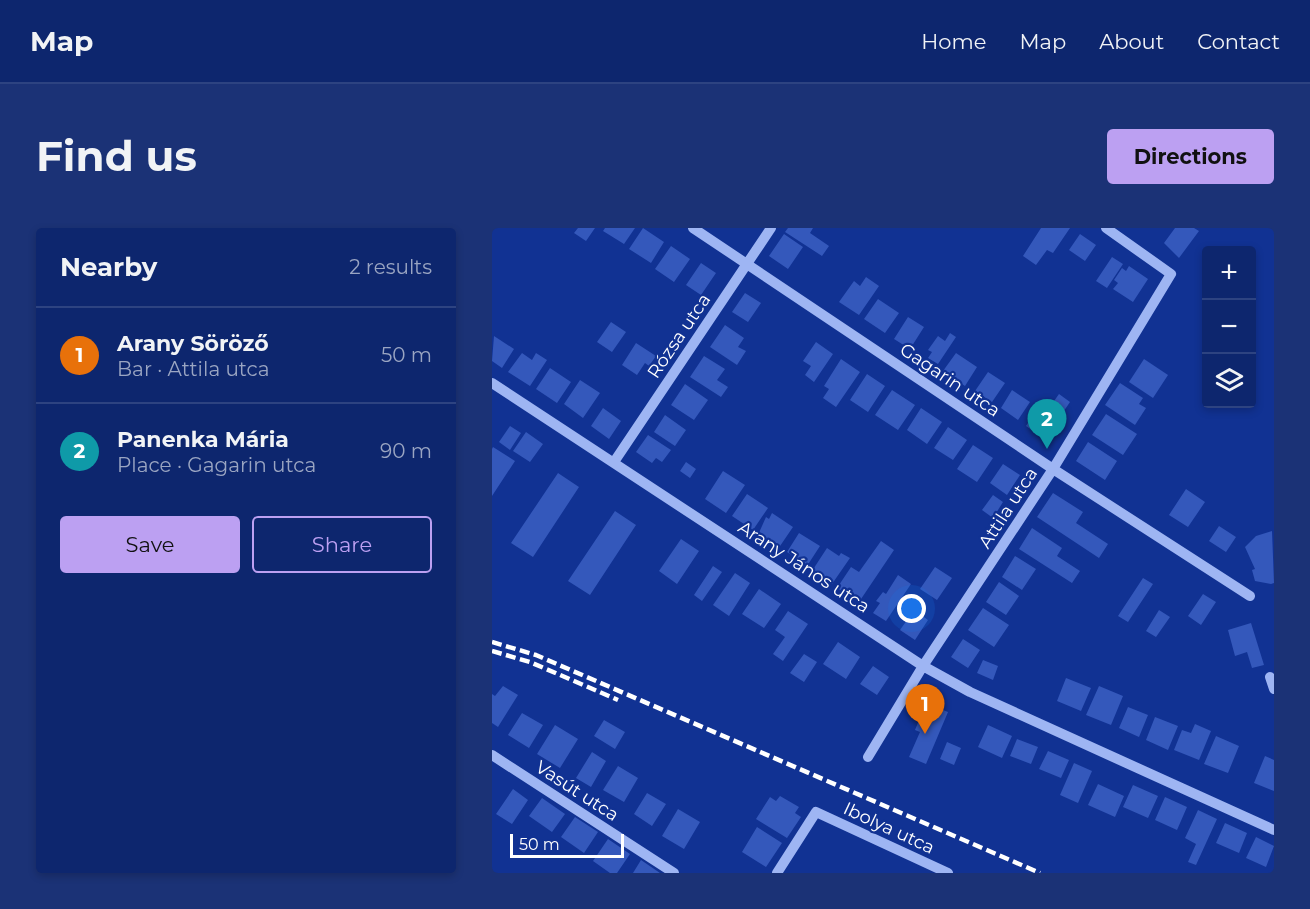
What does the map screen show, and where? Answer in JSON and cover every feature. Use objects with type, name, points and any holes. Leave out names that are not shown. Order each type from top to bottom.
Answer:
[{"type":"street","name":"Gagarin utca","points":[[693,228],[1053,469],[1250,596]]},
{"type":"street","name":"Rózsa utca","points":[[614,462],[771,228]]},
{"type":"street","name":"Attila utca","points":[[868,757],[923,666],[1053,469],[1171,274],[1106,228]]},
{"type":"street","name":"Arany János utca","points":[[492,383],[923,666],[970,692],[1274,830]]},
{"type":"street","points":[[1270,677],[1274,689]]},
{"type":"street","name":"Vasút utca","points":[[492,755],[674,873]]},
{"type":"street","name":"Ibolya utca","points":[[777,873],[816,812],[948,873]]},
{"type":"building","points":[[578,228],[595,228],[586,241],[574,233]]},
{"type":"building","points":[[605,228],[635,228],[624,244],[603,231]]},
{"type":"building","points":[[643,228],[664,242],[651,263],[629,249]]},
{"type":"building","points":[[788,228],[813,228],[810,233],[829,246],[822,256],[785,232]]},
{"type":"building","points":[[1041,228],[1070,228],[1053,253],[1047,250],[1036,265],[1023,256]]},
{"type":"building","points":[[1175,228],[1194,228],[1199,231],[1179,258],[1164,243]]},
{"type":"building","points":[[784,234],[803,247],[788,269],[769,256]]},
{"type":"building","points":[[1080,234],[1096,245],[1085,261],[1069,250]]},
{"type":"building","points":[[671,246],[690,259],[674,282],[655,269]]},
{"type":"building","points":[[1112,257],[1123,264],[1107,288],[1096,281]]},
{"type":"building","points":[[701,263],[716,273],[701,295],[686,285]]},
{"type":"building","points":[[1129,266],[1148,279],[1133,302],[1113,289],[1118,283],[1114,280],[1122,268],[1126,271]]},
{"type":"building","points":[[866,277],[879,286],[859,315],[839,302],[854,281],[860,286]]},
{"type":"building","points":[[745,293],[761,303],[748,322],[732,312]]},
{"type":"building","points":[[878,299],[899,313],[885,333],[864,319]]},
{"type":"building","points":[[908,317],[924,327],[910,349],[894,339]]},
{"type":"building","points":[[611,322],[626,332],[612,352],[597,342]]},
{"type":"building","points":[[725,325],[744,338],[738,347],[746,351],[737,365],[710,347]]},
{"type":"building","points":[[950,333],[956,337],[938,364],[928,358],[932,352],[928,350],[938,336],[945,341]]},
{"type":"building","points":[[494,336],[514,349],[502,368],[492,361]]},
{"type":"building","points":[[816,342],[833,354],[814,382],[805,375],[811,366],[803,361]]},
{"type":"building","points":[[636,343],[656,356],[649,366],[645,363],[637,375],[622,365]]},
{"type":"building","points":[[522,353],[532,360],[536,353],[547,360],[530,386],[508,372]]},
{"type":"building","points":[[956,353],[977,367],[965,386],[943,371]]},
{"type":"building","points":[[704,356],[725,369],[717,380],[728,387],[721,397],[690,377]]},
{"type":"building","points":[[841,359],[860,372],[836,407],[823,398],[829,389],[824,386]]},
{"type":"building","points":[[1144,359],[1168,375],[1153,398],[1129,382]]},
{"type":"building","points":[[550,368],[571,382],[557,403],[536,389]]},
{"type":"building","points":[[988,372],[1005,383],[992,402],[975,391]]},
{"type":"building","points":[[867,374],[885,386],[868,412],[850,400]]},
{"type":"building","points":[[580,380],[600,393],[583,418],[564,404]]},
{"type":"building","points":[[1120,383],[1143,398],[1139,404],[1146,408],[1135,425],[1105,405]]},
{"type":"building","points":[[685,384],[708,400],[694,420],[671,405]]},
{"type":"building","points":[[892,390],[915,405],[898,430],[875,415]]},
{"type":"building","points":[[1012,390],[1030,402],[1018,420],[1001,408]]},
{"type":"building","points":[[1059,394],[1070,402],[1045,439],[1026,426],[1039,406],[1047,411]]},
{"type":"building","points":[[603,408],[621,421],[609,439],[591,426]]},
{"type":"building","points":[[921,408],[942,422],[927,444],[907,430]]},
{"type":"building","points":[[1106,414],[1137,434],[1123,455],[1092,435]]},
{"type":"building","points":[[665,415],[686,430],[675,446],[654,432]]},
{"type":"building","points":[[510,426],[521,433],[510,450],[499,442]]},
{"type":"building","points":[[948,427],[967,440],[953,460],[934,448]]},
{"type":"building","points":[[526,432],[543,444],[530,462],[513,451]]},
{"type":"building","points":[[648,435],[671,450],[662,462],[656,458],[652,463],[636,452]]},
{"type":"building","points":[[1088,442],[1117,461],[1105,480],[1076,461]]},
{"type":"building","points":[[973,445],[993,458],[977,482],[957,469]]},
{"type":"building","points":[[493,447],[515,461],[492,496],[492,449]]},
{"type":"building","points":[[686,462],[696,469],[690,478],[680,471]]},
{"type":"building","points":[[1003,464],[1020,475],[1007,495],[990,483]]},
{"type":"building","points":[[723,471],[745,485],[726,513],[705,499]]},
{"type":"building","points":[[558,473],[579,487],[533,557],[511,543]]},
{"type":"building","points":[[1186,489],[1205,502],[1188,527],[1169,515]]},
{"type":"building","points":[[1053,493],[1083,512],[1076,523],[1108,544],[1099,558],[1037,517]]},
{"type":"building","points":[[747,494],[768,508],[753,530],[732,516]]},
{"type":"building","points":[[993,495],[1003,502],[993,518],[982,510]]},
{"type":"building","points":[[615,511],[636,525],[590,595],[568,581]]},
{"type":"building","points":[[772,513],[793,527],[778,549],[758,535],[766,517],[769,519]]},
{"type":"building","points":[[1219,526],[1236,537],[1226,552],[1209,541]]},
{"type":"building","points":[[1032,528],[1062,548],[1057,556],[1080,571],[1072,583],[1019,549]]},
{"type":"building","points":[[1272,531],[1274,583],[1271,584],[1255,581],[1252,570],[1255,569],[1245,547],[1256,536]]},
{"type":"building","points":[[799,533],[820,546],[807,566],[787,552]]},
{"type":"building","points":[[681,539],[699,551],[677,584],[659,571]]},
{"type":"building","points":[[881,541],[894,550],[859,602],[837,588],[851,567],[859,572]]},
{"type":"building","points":[[827,548],[839,556],[841,553],[850,558],[832,584],[812,571]]},
{"type":"building","points":[[1015,556],[1036,569],[1022,590],[1002,577]]},
{"type":"building","points":[[713,566],[722,572],[702,601],[694,595]]},
{"type":"building","points":[[935,567],[952,578],[937,600],[920,589]]},
{"type":"building","points":[[735,573],[750,583],[729,616],[713,605]]},
{"type":"building","points":[[898,575],[911,584],[886,621],[873,613],[880,603],[876,601],[883,592],[886,594]]},
{"type":"building","points":[[1143,578],[1153,584],[1128,622],[1118,616]]},
{"type":"building","points":[[999,582],[1019,596],[1006,615],[986,602]]},
{"type":"building","points":[[759,589],[781,604],[764,628],[742,614]]},
{"type":"building","points":[[1203,594],[1216,602],[1201,625],[1188,616]]},
{"type":"building","points":[[983,608],[1009,625],[994,647],[968,630]]},
{"type":"building","points":[[914,610],[928,620],[915,640],[900,630]]},
{"type":"building","points":[[1159,610],[1170,617],[1156,637],[1146,631]]},
{"type":"building","points":[[788,611],[808,624],[783,661],[773,654],[785,637],[775,630]]},
{"type":"building","points":[[1251,623],[1264,665],[1252,668],[1247,652],[1235,656],[1228,630]]},
{"type":"building","points":[[963,639],[980,650],[968,668],[951,657]]},
{"type":"building","points":[[838,642],[860,657],[846,679],[823,664]]},
{"type":"building","points":[[804,654],[817,662],[804,682],[790,673]]},
{"type":"building","points":[[983,660],[998,666],[993,680],[977,673]]},
{"type":"building","points":[[873,666],[889,677],[877,695],[860,684]]},
{"type":"building","points":[[1066,678],[1091,688],[1081,711],[1057,701]]},
{"type":"building","points":[[503,686],[518,695],[498,727],[492,723],[492,694],[495,696]]},
{"type":"building","points":[[1099,686],[1123,696],[1111,725],[1086,715]]},
{"type":"building","points":[[926,703],[948,712],[926,764],[909,757],[920,732],[915,730]]},
{"type":"building","points":[[1128,707],[1148,715],[1139,737],[1119,728]]},
{"type":"building","points":[[522,713],[543,725],[529,748],[508,735]]},
{"type":"building","points":[[1155,717],[1178,726],[1168,750],[1146,740]]},
{"type":"building","points":[[604,720],[625,732],[615,749],[594,736]]},
{"type":"building","points":[[1195,724],[1211,731],[1199,760],[1174,750],[1182,730],[1191,733]]},
{"type":"building","points":[[555,725],[578,739],[560,768],[537,754]]},
{"type":"building","points":[[988,725],[1012,736],[1002,758],[978,747]]},
{"type":"building","points":[[1216,736],[1239,746],[1228,773],[1204,764]]},
{"type":"building","points":[[1017,739],[1038,747],[1031,764],[1010,756]]},
{"type":"building","points":[[947,742],[961,748],[954,765],[940,759]]},
{"type":"building","points":[[1048,751],[1069,760],[1061,778],[1039,769]]},
{"type":"building","points":[[592,752],[606,761],[591,787],[576,778]]},
{"type":"building","points":[[1265,756],[1274,760],[1274,791],[1254,783]]},
{"type":"building","points":[[1074,763],[1092,771],[1078,803],[1060,795]]},
{"type":"building","points":[[618,766],[638,778],[624,802],[603,790]]},
{"type":"building","points":[[1098,784],[1124,796],[1115,817],[1088,805]]},
{"type":"building","points":[[1133,785],[1158,796],[1148,818],[1123,807]]},
{"type":"building","points":[[513,789],[528,800],[512,824],[496,814]]},
{"type":"building","points":[[647,793],[666,804],[652,826],[634,814]]},
{"type":"building","points":[[780,796],[799,807],[795,813],[801,817],[787,838],[756,819],[770,797],[776,801]]},
{"type":"building","points":[[1165,797],[1187,807],[1177,830],[1155,820]]},
{"type":"building","points":[[542,798],[565,814],[552,832],[529,816]]},
{"type":"building","points":[[678,809],[700,822],[684,849],[662,836]]},
{"type":"building","points":[[1198,810],[1217,819],[1196,865],[1188,862],[1196,844],[1185,838]]},
{"type":"building","points":[[575,817],[598,832],[584,853],[561,837]]},
{"type":"building","points":[[1225,823],[1247,833],[1239,853],[1216,843]]},
{"type":"building","points":[[757,827],[782,843],[766,867],[742,852]]},
{"type":"building","points":[[1256,837],[1274,846],[1266,867],[1246,858]]},
{"type":"building","points":[[608,839],[630,854],[617,873],[610,873],[593,861]]},
{"type":"building","points":[[641,860],[660,873],[633,873]]},
{"type":"railway","points":[[492,642],[536,655],[1040,873]]},
{"type":"railway","points":[[492,651],[530,662],[618,700]]},
{"type":"place","name":"Panenka Mária","points":[[1047,449]]},
{"type":"place","name":"Arany Söröző","points":[[925,734]]}]
